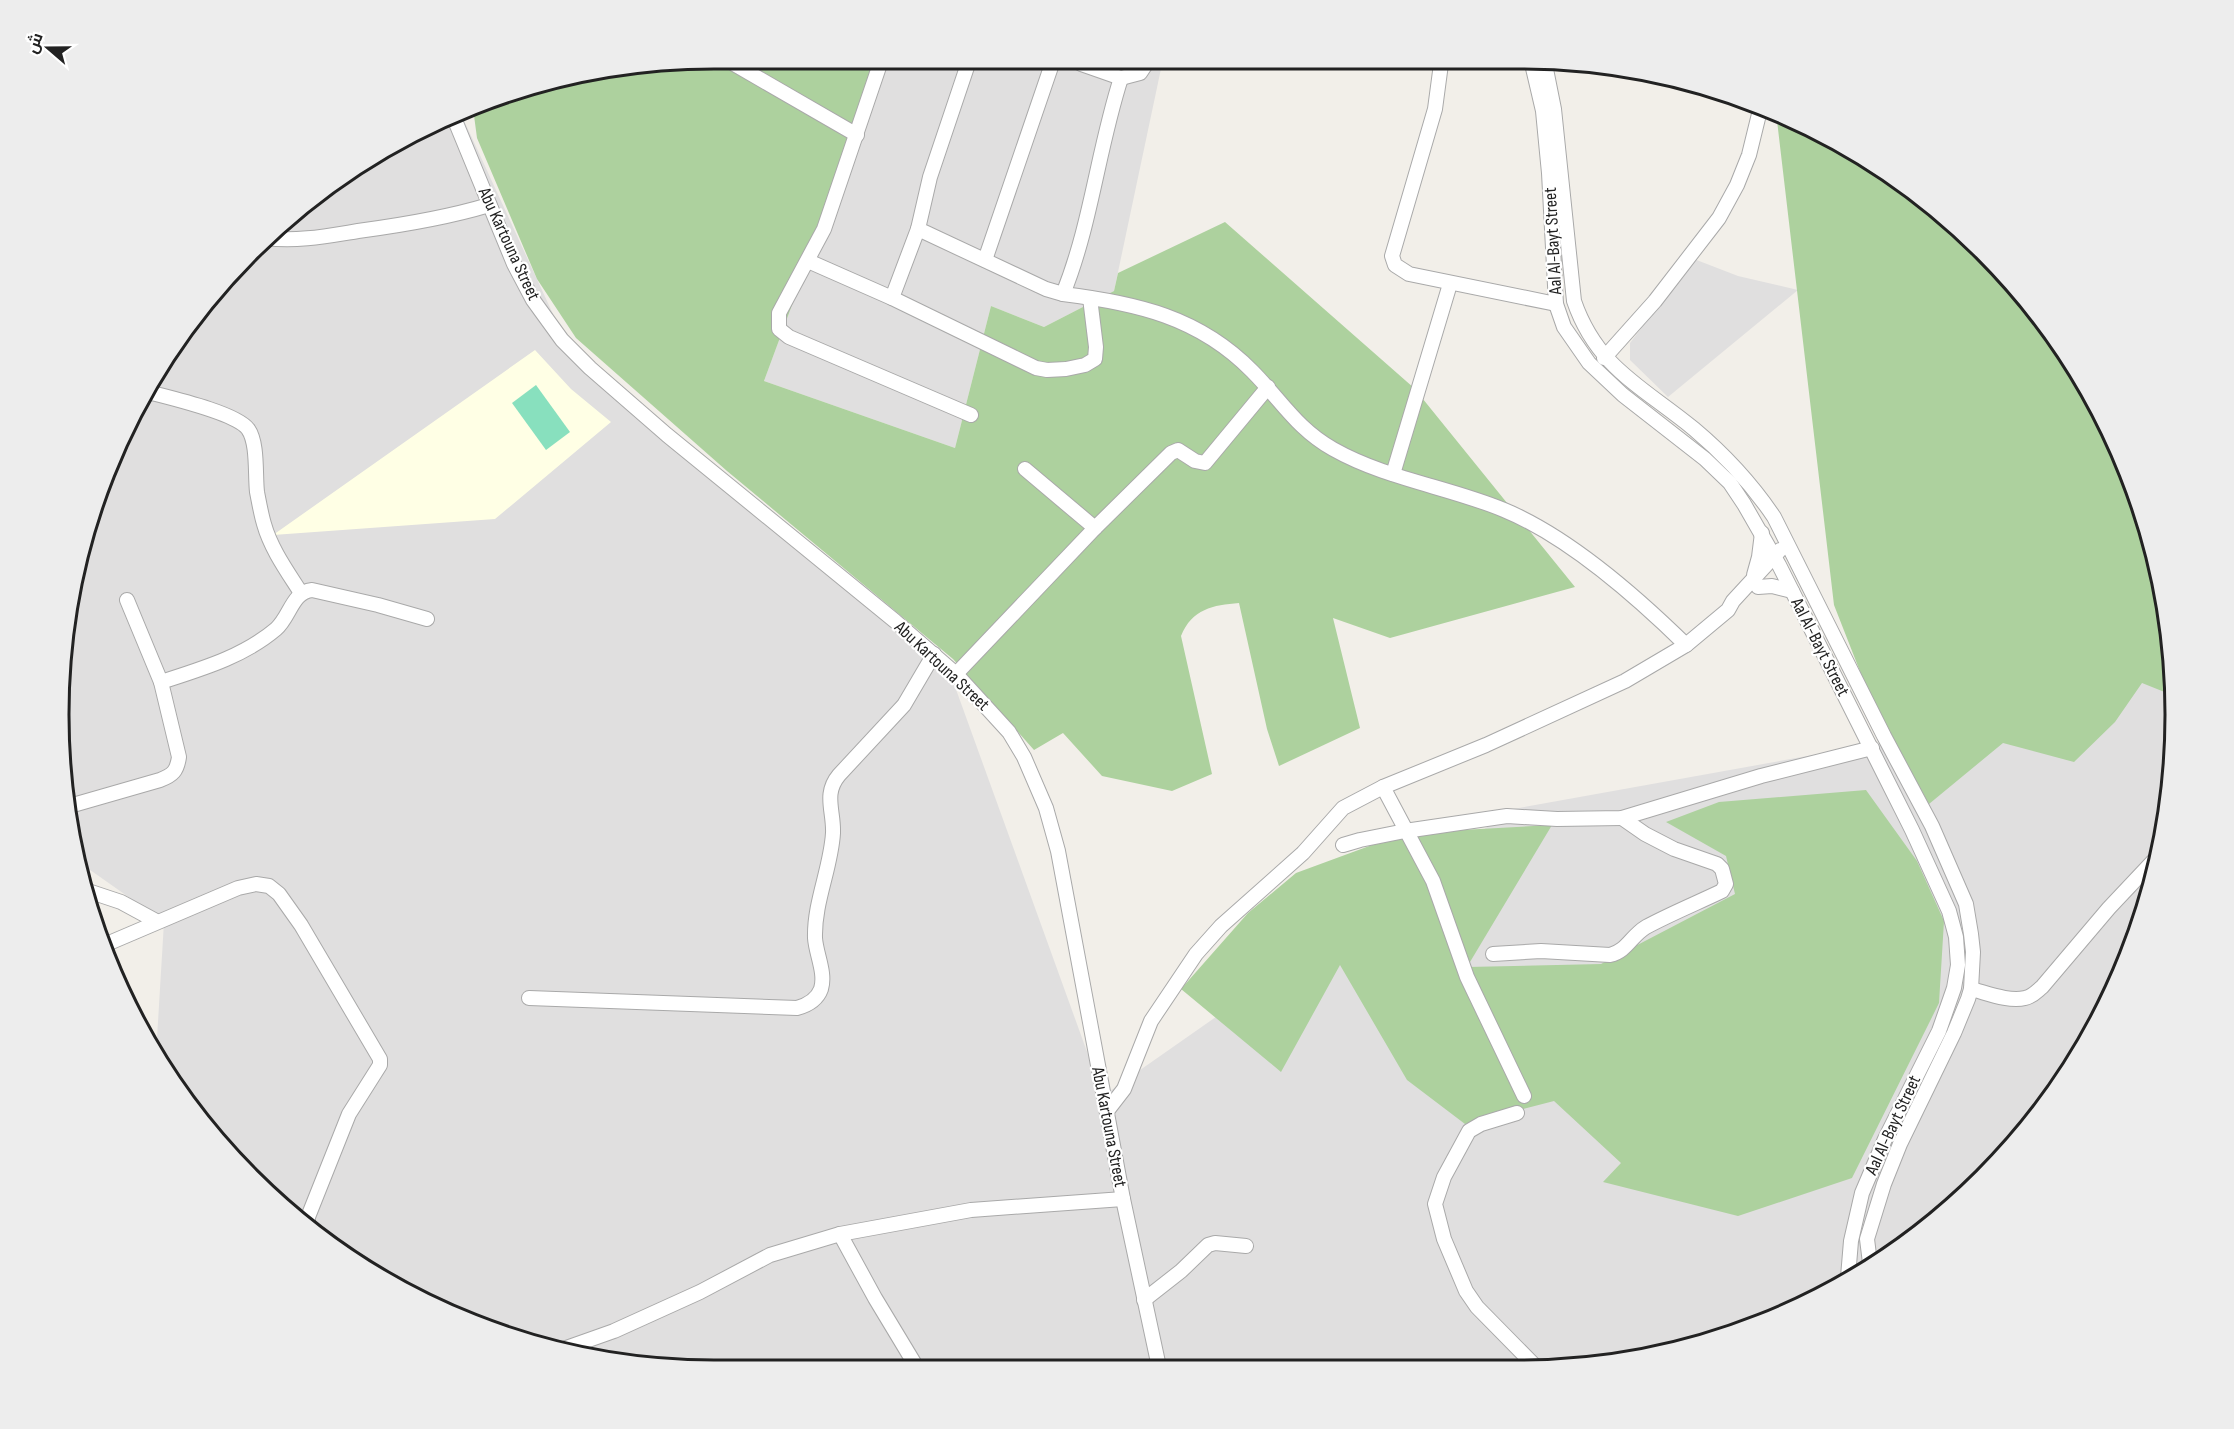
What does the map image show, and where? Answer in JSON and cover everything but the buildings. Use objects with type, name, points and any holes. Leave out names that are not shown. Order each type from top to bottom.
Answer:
[{"type":"street","points":[[743,69],[857,135]]},
{"type":"street","points":[[878,69],[824,229],[786,297],[779,313],[778,324],[784,334],[880,378],[971,415]]},
{"type":"street","points":[[892,297],[918,229],[930,177],[966,69]]},
{"type":"street","points":[[985,260],[1050,69]]},
{"type":"street","points":[[1095,69],[1121,78],[1142,72],[1144,69]]},
{"type":"street","points":[[1440,69],[1435,109],[1392,256],[1395,265],[1402,271],[1450,284],[1556,304]]},
{"type":"street","name":"Aal Al-Bayt Street","points":[[1533,69],[1543,111],[1549,173],[1556,304],[1564,327],[1584,358],[1623,395],[1730,483],[1762,533],[1872,748],[1949,911],[1956,937],[1958,965],[1954,988],[1939,1031],[1885,1139],[1862,1193],[1851,1241],[1849,1270]]},
{"type":"street","name":"Aal Al-Bayt Street","points":[[1546,70],[1554,108],[1574,301],[1584,328],[1604,358],[1730,461],[1758,493],[1790,547],[1884,736],[1932,826],[1966,904],[1973,952],[1971,989],[1954,1034],[1900,1144],[1884,1184],[1867,1239],[1869,1257]]},
{"type":"street","points":[[1064,294],[1086,219],[1121,78]]},
{"type":"street","points":[[1604,358],[1655,301],[1719,218],[1737,185],[1749,155],[1759,115]]},
{"type":"street","name":"Abu Kartouna Street","points":[[456,123],[514,264],[533,300],[571,350],[676,442],[934,654],[956,674],[1009,732],[1046,808],[1058,851],[1123,1199],[1157,1360]]},
{"type":"street","points":[[279,239],[299,240],[379,228],[452,216],[489,205]]},
{"type":"street","points":[[918,229],[1046,289],[1142,308],[1167,315],[1200,330],[1230,350],[1268,387],[1304,429],[1319,441],[1351,458],[1498,508],[1537,527],[1633,596],[1686,645]]},
{"type":"street","points":[[808,261],[892,297],[1023,363],[1047,370],[1085,365],[1095,359],[1096,347],[1090,298]]},
{"type":"street","points":[[1393,474],[1450,284]]},
{"type":"street","points":[[956,674],[1095,528],[1175,450],[1205,463],[1268,387]]},
{"type":"street","points":[[154,394],[219,412],[248,428],[254,441],[258,495],[264,525],[281,562],[301,593]]},
{"type":"street","points":[[1025,469],[1095,528]]},
{"type":"street","points":[[1755,584],[1762,533]]},
{"type":"street","points":[[1107,1111],[1124,1089],[1151,1021],[1203,945],[1303,853],[1343,808],[1383,787],[1486,745],[1625,681],[1686,645],[1728,610],[1738,606],[1790,547]]},
{"type":"street","points":[[1755,584],[1792,591]]},
{"type":"street","points":[[162,682],[212,665],[241,652],[269,634],[286,618],[301,593],[312,590],[427,619]]},
{"type":"street","points":[[76,804],[172,775],[177,768],[179,757],[162,682],[128,600]]},
{"type":"street","points":[[529,998],[764,1008],[797,1008],[809,1005],[822,987],[815,939],[816,918],[833,833],[830,788],[839,775],[904,705],[934,654]]},
{"type":"street","points":[[1343,845],[1405,831],[1514,816],[1557,819],[1622,818],[1761,776],[1872,748]]},
{"type":"street","points":[[1383,787],[1433,881],[1467,977],[1524,1096]]},
{"type":"street","points":[[1493,954],[1541,951],[1610,955],[1618,953],[1625,949],[1641,930],[1722,891],[1726,884],[1722,869],[1717,864],[1674,849],[1645,834],[1622,818]]},
{"type":"street","points":[[1971,989],[2011,997],[2031,996],[2042,987],[2109,908],[2146,869]]},
{"type":"street","points":[[111,942],[238,888],[256,884],[269,886],[279,894],[300,924],[380,1059],[380,1065],[349,1114],[308,1216]]},
{"type":"street","points":[[94,893],[121,902],[156,921]]},
{"type":"street","points":[[1517,1113],[1481,1124],[1469,1131],[1444,1177],[1435,1204],[1444,1239],[1466,1291],[1477,1307],[1529,1360]]},
{"type":"street","points":[[575,1345],[614,1331],[700,1292],[770,1255],[840,1234],[971,1210],[1123,1199]]},
{"type":"street","points":[[840,1234],[912,1360]]},
{"type":"street","points":[[1144,1300],[1182,1271],[1208,1245],[1215,1243],[1246,1246]]},
{"type":"shaded area","points":[[879,69],[1161,69],[1114,291],[1044,327],[991,306],[955,448],[764,381]]},
{"type":"shaded area","points":[[464,120],[564,338],[949,670],[1103,1096],[1513,809],[2097,704],[2161,645],[2164,672],[2164,757],[2153,840],[2143,882],[2116,962],[2098,1000],[2079,1037],[2032,1107],[1976,1171],[1945,1200],[1912,1227],[1842,1274],[1767,1311],[1727,1326],[1645,1348],[1604,1354],[1562,1359],[1520,1360],[672,1359],[589,1348],[507,1326],[429,1293],[392,1274],[356,1251],[289,1200],[229,1140],[202,1107],[157,1040],[164,922],[88,868],[81,840],[70,757],[70,672],[81,589],[103,507],[118,467],[155,392],[202,322],[229,289],[289,229],[322,202],[392,155]]},
{"type":"shaded area","points":[[1694,259],[1738,276],[1798,290],[1668,397],[1630,360],[1630,343]]},
{"type":"shaded area","points":[[535,350],[571,389],[611,422],[495,519],[273,535]]},
{"type":"green space","points":[[879,69],[764,381],[955,448],[991,306],[1044,327],[1114,291],[1118,273],[1225,222],[1414,388],[1575,587],[1390,638],[1333,618],[1360,728],[1279,766],[1267,729],[1239,603],[1204,610],[1191,620],[1181,636],[1212,774],[1172,791],[1102,776],[1063,733],[1034,750],[953,659],[727,471],[576,338],[537,279],[477,138],[474,115],[547,91],[589,81],[672,70]]},
{"type":"green space","points":[[1777,123],[1842,155],[1912,202],[1945,229],[2005,289],[2056,356],[2079,392],[2098,429],[2131,507],[2153,589],[2164,692],[2142,683],[2115,722],[2074,762],[2003,743],[1929,804],[1872,702],[1834,605]]},
{"type":"green space","points":[[536,385],[570,432],[546,450],[512,403]]},
{"type":"green space","points":[[1866,790],[1917,861],[1944,921],[1939,1003],[1852,1178],[1738,1216],[1603,1182],[1621,1163],[1554,1101],[1465,1124],[1407,1080],[1340,965],[1281,1072],[1181,989],[1248,913],[1296,873],[1391,838],[1461,830],[1552,825],[1467,967],[1601,964],[1735,894],[1726,856],[1666,822],[1719,802]]}]
